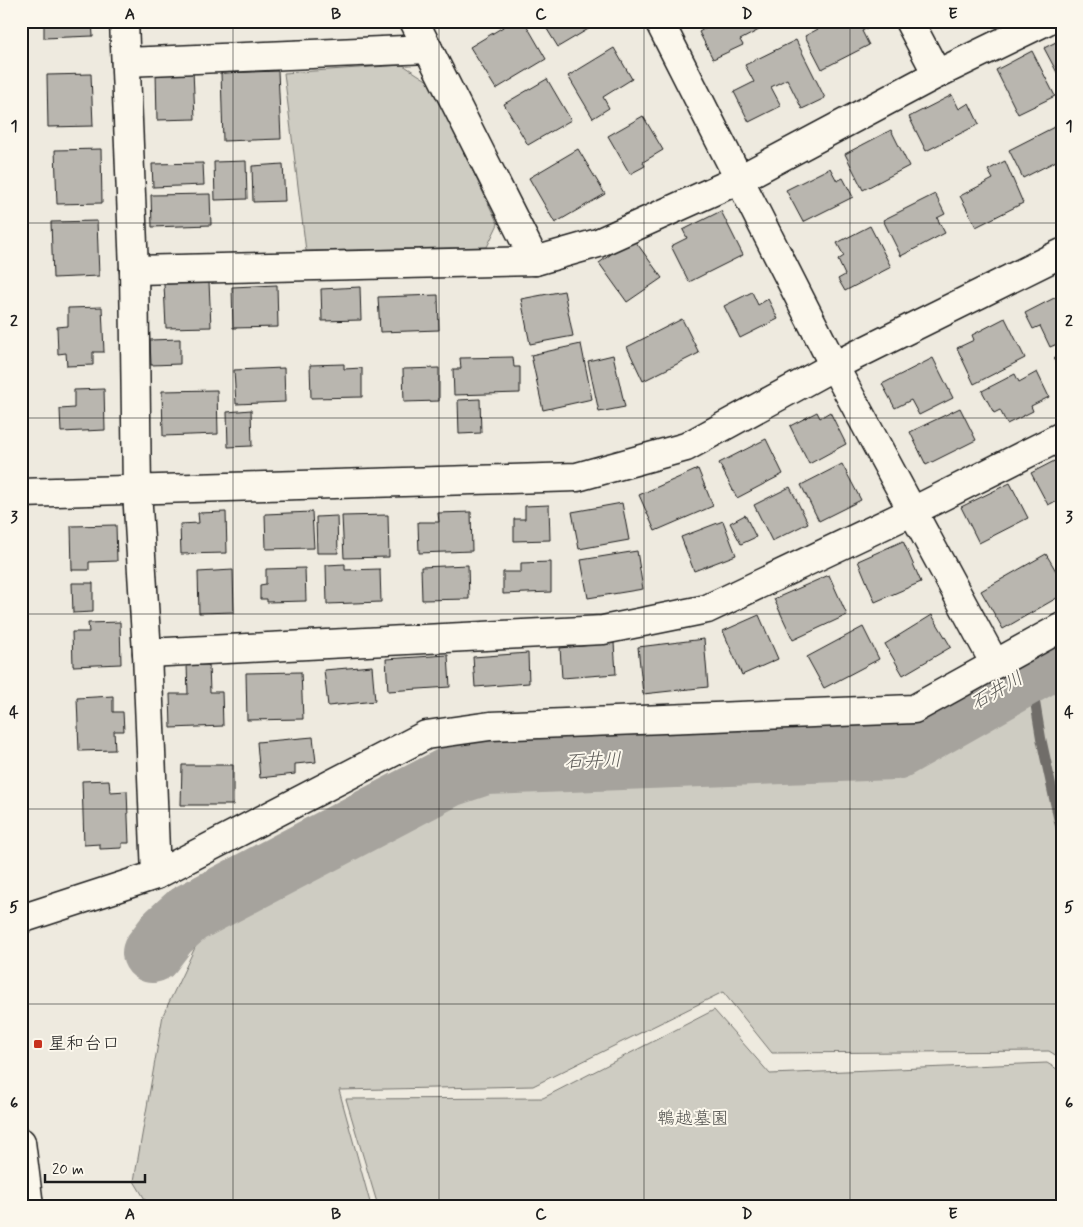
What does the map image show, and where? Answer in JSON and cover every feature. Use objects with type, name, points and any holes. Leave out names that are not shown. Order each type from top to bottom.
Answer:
[{"type":"street","points":[[124,21],[134,270],[137,491],[147,653],[156,875]]},
{"type":"street","points":[[414,21],[535,261]]},
{"type":"street","points":[[658,21],[834,366],[994,664]]},
{"type":"street","points":[[909,21],[937,74]]},
{"type":"street","points":[[134,270],[535,261],[598,243],[738,180],[937,74],[1046,21]]},
{"type":"street","points":[[126,62],[428,49]]},
{"type":"street","points":[[21,493],[577,478],[686,447],[834,366],[1062,253]]},
{"type":"street","points":[[147,653],[603,630],[707,609],[912,512],[1062,436]]},
{"type":"street","points":[[21,919],[156,875],[426,735],[490,726],[914,709],[1062,627]]},
{"type":"street","points":[[21,1142],[29,1206]]},
{"type":"green space","points":[[403,65],[431,83],[498,224],[487,247],[306,251],[284,73]]},
{"type":"green space","points":[[1062,671],[1062,1059],[1049,1051],[772,1053],[723,992],[533,1086],[339,1090],[371,1206],[149,1206],[134,1181],[163,1015],[200,937],[472,775],[899,756]]},
{"type":"green space","name":"鵯越墓園","points":[[714,1010],[770,1074],[1047,1063],[1062,1072],[1062,1206],[378,1206],[346,1099],[543,1098]]},
{"type":"building","points":[[44,21],[92,21],[93,36],[44,38]]},
{"type":"building","points":[[513,21],[524,21],[546,59],[496,89],[470,47]]},
{"type":"building","points":[[542,21],[602,21],[558,47]]},
{"type":"building","points":[[717,21],[776,21],[740,40],[743,45],[713,59],[699,32]]},
{"type":"building","points":[[833,21],[867,21],[870,27],[862,31],[869,45],[822,69],[805,36]]},
{"type":"building","points":[[1062,39],[1062,82],[1044,48]]},
{"type":"building","points":[[796,40],[825,98],[802,109],[787,79],[771,87],[781,106],[749,122],[734,92],[754,82],[745,65]]},
{"type":"building","points":[[614,48],[632,79],[603,97],[609,108],[593,118],[568,76]]},
{"type":"building","points":[[1032,51],[1055,96],[1018,114],[996,70]]},
{"type":"building","points":[[193,70],[195,119],[157,120],[156,72]]},
{"type":"building","points":[[278,71],[281,139],[223,141],[221,73]]},
{"type":"building","points":[[91,74],[93,126],[48,127],[47,75]]},
{"type":"building","points":[[547,79],[571,120],[528,145],[504,104]]},
{"type":"building","points":[[952,95],[959,109],[969,103],[979,124],[926,151],[909,117]]},
{"type":"building","points":[[643,116],[663,150],[643,162],[645,166],[630,174],[608,136]]},
{"type":"building","points":[[1062,123],[1062,158],[1023,178],[1009,150]]},
{"type":"building","points":[[891,130],[909,166],[863,190],[845,154]]},
{"type":"building","points":[[101,149],[102,203],[57,204],[55,150]]},
{"type":"building","points":[[578,149],[605,194],[555,223],[529,178]]},
{"type":"building","points":[[246,161],[247,199],[215,200],[214,162]]},
{"type":"building","points":[[1005,161],[1023,203],[976,227],[960,196],[993,179],[988,170]]},
{"type":"building","points":[[203,163],[204,185],[153,187],[152,164]]},
{"type":"building","points":[[283,164],[285,201],[253,202],[252,166]]},
{"type":"building","points":[[830,168],[837,181],[843,178],[853,197],[803,222],[786,190]]},
{"type":"building","points":[[210,194],[211,225],[152,227],[151,195]]},
{"type":"building","points":[[935,194],[945,214],[937,218],[945,233],[901,256],[883,220]]},
{"type":"building","points":[[721,211],[743,255],[689,282],[671,246],[687,238],[683,230]]},
{"type":"building","points":[[97,221],[99,276],[53,278],[51,222]]},
{"type":"building","points":[[870,226],[891,267],[845,291],[838,279],[845,275],[838,260],[844,256],[837,243]]},
{"type":"building","points":[[633,238],[662,278],[627,302],[599,263]]},
{"type":"building","points":[[209,282],[211,327],[166,328],[164,284]]},
{"type":"building","points":[[277,285],[278,327],[233,328],[232,287]]},
{"type":"building","points":[[360,287],[361,320],[322,321],[321,289]]},
{"type":"building","points":[[564,291],[573,336],[530,344],[521,299]]},
{"type":"building","points":[[752,292],[758,305],[768,299],[778,319],[740,338],[724,306]]},
{"type":"building","points":[[1062,294],[1062,342],[1050,347],[1040,326],[1033,329],[1025,313]]},
{"type":"building","points":[[438,295],[439,330],[380,332],[378,297]]},
{"type":"building","points":[[102,307],[104,352],[93,352],[93,365],[67,366],[66,353],[58,354],[57,327],[68,326],[68,308]]},
{"type":"building","points":[[1005,318],[1025,358],[974,384],[957,348],[974,340],[972,335]]},
{"type":"building","points":[[682,319],[699,353],[643,381],[627,347]]},
{"type":"building","points":[[180,339],[180,364],[151,365],[150,340]]},
{"type":"building","points":[[581,344],[592,399],[543,410],[531,355]]},
{"type":"building","points":[[1062,354],[1062,373],[1054,358]]},
{"type":"building","points":[[613,355],[625,407],[599,412],[588,361]]},
{"type":"building","points":[[513,357],[514,367],[520,367],[520,393],[454,395],[453,369],[461,369],[460,358]]},
{"type":"building","points":[[933,358],[953,398],[919,415],[911,400],[895,408],[882,384]]},
{"type":"building","points":[[344,364],[344,369],[362,368],[362,397],[311,398],[310,365]]},
{"type":"building","points":[[284,368],[285,402],[236,404],[234,370]]},
{"type":"building","points":[[439,368],[439,401],[404,402],[403,369]]},
{"type":"building","points":[[1037,372],[1049,397],[1031,406],[1033,411],[1007,424],[1000,410],[994,413],[982,391],[1015,374],[1019,382]]},
{"type":"building","points":[[104,389],[105,430],[61,432],[60,409],[74,408],[74,390]]},
{"type":"building","points":[[217,390],[218,434],[163,436],[162,391]]},
{"type":"building","points":[[480,399],[481,433],[459,434],[458,400]]},
{"type":"building","points":[[960,408],[976,440],[926,465],[910,432]]},
{"type":"building","points":[[251,410],[252,446],[228,447],[227,412]]},
{"type":"building","points":[[817,412],[820,418],[830,412],[846,444],[809,464],[790,426]]},
{"type":"building","points":[[766,439],[783,474],[737,498],[719,463]]},
{"type":"building","points":[[1062,457],[1062,498],[1048,505],[1031,473]]},
{"type":"building","points":[[842,464],[861,500],[819,521],[801,485]]},
{"type":"building","points":[[698,469],[713,506],[655,531],[639,495]]},
{"type":"building","points":[[1010,483],[1028,518],[979,543],[961,507]]},
{"type":"building","points":[[790,487],[808,523],[772,541],[754,505]]},
{"type":"building","points":[[622,503],[629,540],[579,549],[572,512]]},
{"type":"building","points":[[549,505],[550,540],[514,541],[514,519],[525,519],[525,506]]},
{"type":"building","points":[[226,512],[227,553],[181,554],[180,524],[199,523],[198,513]]},
{"type":"building","points":[[312,512],[314,548],[266,549],[265,514]]},
{"type":"building","points":[[471,512],[472,551],[419,553],[418,522],[439,522],[438,513]]},
{"type":"building","points":[[388,515],[389,557],[344,558],[342,516]]},
{"type":"building","points":[[745,515],[756,537],[741,544],[730,523]]},
{"type":"building","points":[[337,516],[338,553],[317,553],[316,517]]},
{"type":"building","points":[[723,521],[736,555],[694,571],[681,537]]},
{"type":"building","points":[[116,525],[117,561],[89,562],[89,570],[72,570],[71,526]]},
{"type":"building","points":[[903,541],[921,582],[875,602],[858,561]]},
{"type":"building","points":[[637,551],[643,589],[588,598],[581,560]]},
{"type":"building","points":[[1046,554],[1062,581],[1062,595],[1003,629],[981,591]]},
{"type":"building","points":[[551,562],[551,592],[503,594],[503,572],[521,572],[521,563]]},
{"type":"building","points":[[345,564],[345,570],[380,569],[381,602],[327,604],[326,565]]},
{"type":"building","points":[[468,565],[469,599],[422,600],[421,567]]},
{"type":"building","points":[[305,568],[306,601],[267,602],[267,599],[260,599],[260,585],[266,584],[266,569]]},
{"type":"building","points":[[233,570],[234,612],[199,613],[198,572]]},
{"type":"building","points":[[829,575],[847,615],[793,640],[774,599]]},
{"type":"building","points":[[72,583],[93,583],[93,612],[73,613]]},
{"type":"building","points":[[759,615],[778,659],[742,675],[723,631]]},
{"type":"building","points":[[932,615],[951,647],[903,675],[885,644]]},
{"type":"building","points":[[120,622],[121,664],[73,666],[72,632],[89,632],[88,623]]},
{"type":"building","points":[[863,627],[879,659],[824,688],[807,657]]},
{"type":"building","points":[[704,639],[708,687],[643,694],[638,647]]},
{"type":"building","points":[[614,643],[616,674],[562,678],[560,648]]},
{"type":"building","points":[[528,653],[529,683],[475,687],[473,657]]},
{"type":"building","points":[[448,655],[450,687],[388,691],[386,659]]},
{"type":"building","points":[[187,665],[209,665],[210,692],[222,692],[223,726],[171,728],[170,694],[188,694]]},
{"type":"building","points":[[372,666],[375,701],[328,706],[324,670]]},
{"type":"building","points":[[301,672],[303,719],[247,720],[246,673]]},
{"type":"building","points":[[113,696],[113,712],[123,712],[124,731],[114,731],[115,750],[79,751],[77,698]]},
{"type":"building","points":[[313,737],[316,762],[295,764],[295,774],[260,778],[257,742]]},
{"type":"building","points":[[182,765],[233,765],[233,805],[181,805]]},
{"type":"building","points":[[109,780],[110,792],[127,791],[129,843],[122,843],[122,848],[100,849],[100,844],[84,845],[82,781]]},
{"type":"waterway","name":"石井川","points":[[152,953],[168,932],[188,914],[449,777],[485,765],[895,750],[1062,655]]},
{"type":"waterway","points":[[1030,672],[1041,738],[1062,835]]},
{"type":"place","name":"星和台口","points":[[38,1044]]}]
